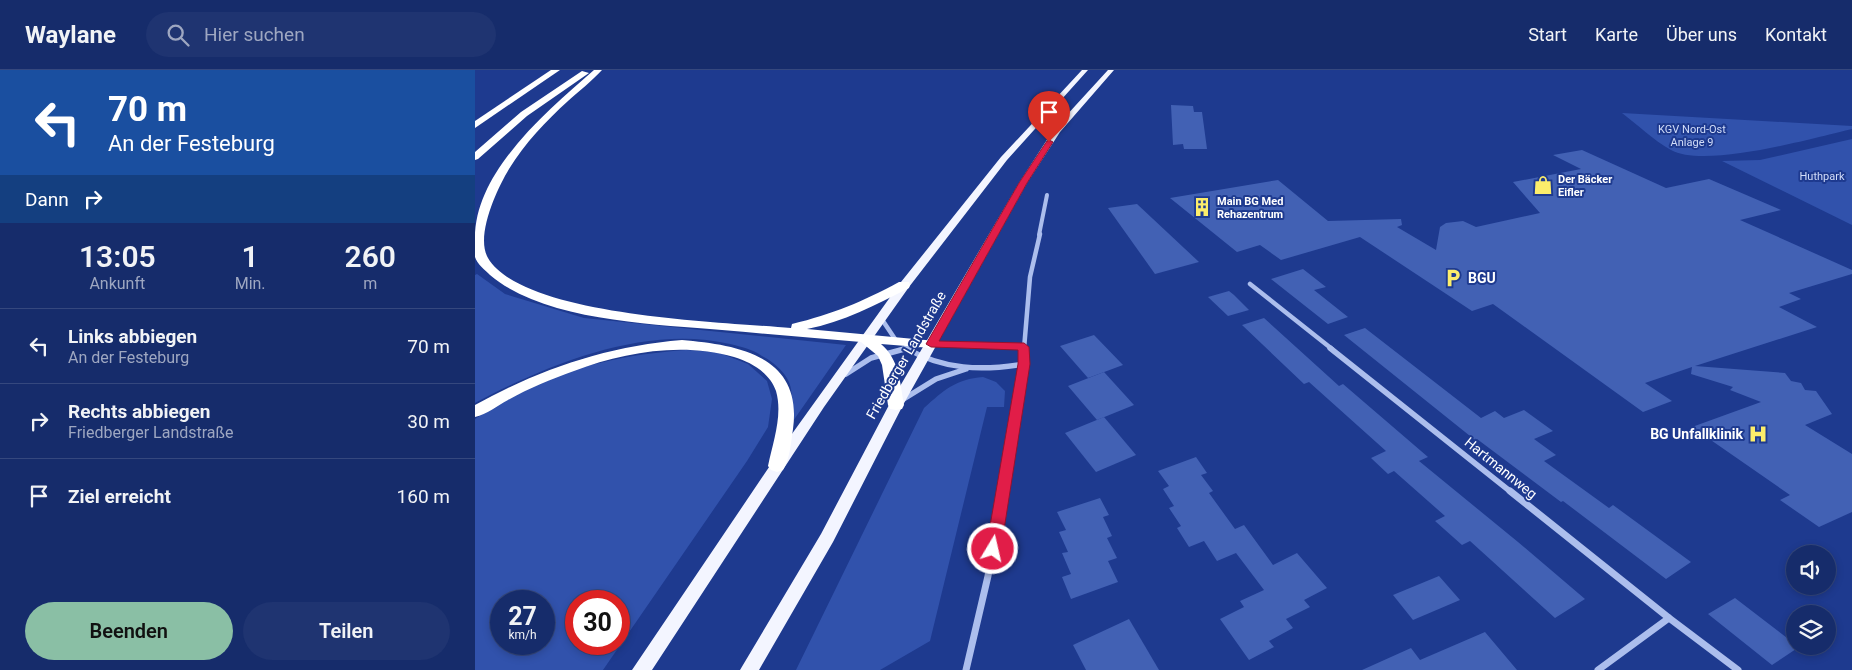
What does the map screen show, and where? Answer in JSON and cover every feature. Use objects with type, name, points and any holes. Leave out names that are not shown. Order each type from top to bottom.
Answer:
[{"type":"highway","points":[[475,125],[556,70]]},
{"type":"highway","points":[[475,157],[524,114],[590,70]]},
{"type":"highway","points":[[599,70],[548,115],[517,150],[486,201],[477,237],[478,250],[483,261],[507,282],[557,304],[608,314],[657,321],[865,338],[901,344],[931,344]]},
{"type":"highway","points":[[766,330],[809,325],[829,320],[856,310],[904,285]]},
{"type":"highway","points":[[865,338],[884,354],[889,364],[896,405]]},
{"type":"highway","points":[[475,412],[535,380],[604,356],[673,345],[727,349],[759,361],[779,383],[785,397],[785,416],[777,466]]},
{"type":"main road","name":"Friedberger Landstraße","points":[[641,670],[832,385],[904,285],[951,222],[1004,157],[1085,70]]},
{"type":"main road","name":"Friedberger Landstraße","points":[[749,670],[827,538],[896,405],[1041,154],[1057,131],[1111,70]]},
{"type":"street","points":[[966,670],[989,576],[1024,364],[1030,277],[1047,195]]},
{"type":"street","name":"Hartmannweg","points":[[1250,284],[1669,618],[1739,670]]},
{"type":"street","points":[[881,317],[901,344],[923,358],[970,368],[1006,367],[1024,364]]},
{"type":"street","name":"Friedberger Landstraße","points":[[832,385],[852,369],[901,344]]},
{"type":"street","points":[[931,344],[1024,347]]},
{"type":"street","points":[[896,405],[936,379],[970,368]]},
{"type":"street","points":[[1598,670],[1669,618]]},
{"type":"green space","name":"KGV Nord-Ost Anlage 9","points":[[1622,113],[1852,126],[1852,129],[1760,150],[1708,156],[1687,155],[1664,146]]},
{"type":"green space","name":"Huthpark","points":[[1852,139],[1852,225],[1722,161],[1760,160]]},
{"type":"green space","points":[[477,274],[505,294],[584,318],[846,345],[791,424],[792,398],[790,384],[776,365],[747,348],[698,339],[665,339],[598,351],[503,388],[475,403],[475,275]]},
{"type":"green space","points":[[686,350],[717,352],[748,364],[767,381],[772,399],[768,427],[747,461],[630,631],[630,590],[565,590],[565,655],[613,655],[603,670],[475,670],[475,419],[517,393],[558,375],[621,358]]},
{"type":"green space","points":[[983,377],[996,382],[1005,391],[1004,407],[987,407],[930,641],[880,670],[796,670],[924,408],[951,386],[965,380]]},
{"type":"building","points":[[1171,105],[1193,106],[1194,112],[1202,112],[1207,149],[1184,149],[1183,144],[1173,145]]},
{"type":"building","name":"BG Unfallklinik","points":[[1582,150],[1666,188],[1709,179],[1781,210],[1740,220],[1852,270],[1852,274],[1789,293],[1801,299],[1779,307],[1817,327],[1695,366],[1785,373],[1791,381],[1801,383],[1805,390],[1816,391],[1832,414],[1805,425],[1852,454],[1852,512],[1819,527],[1780,500],[1790,495],[1692,427],[1761,402],[1730,390],[1733,387],[1691,374],[1692,367],[1645,383],[1672,401],[1643,412],[1493,304],[1472,311],[1360,237],[1281,260],[1260,245],[1237,252],[1170,198],[1278,180],[1328,221],[1401,219],[1402,225],[1397,227],[1436,250],[1440,227],[1446,223],[1463,221],[1476,227],[1540,213],[1513,182],[1581,169],[1553,155]]},
{"type":"building","points":[[1137,204],[1199,262],[1155,274],[1108,208]]},
{"type":"building","points":[[1303,269],[1326,287],[1314,290],[1348,317],[1328,324],[1271,279]]},
{"type":"building","points":[[1229,291],[1249,310],[1228,316],[1208,297]]},
{"type":"building","points":[[1264,318],[1339,386],[1343,384],[1428,457],[1419,461],[1585,599],[1555,618],[1470,541],[1462,545],[1435,521],[1445,516],[1394,471],[1388,474],[1371,458],[1386,451],[1309,382],[1304,384],[1242,325]]},
{"type":"building","points":[[1365,328],[1481,418],[1495,411],[1504,418],[1524,410],[1553,431],[1534,439],[1556,455],[1544,461],[1609,508],[1613,505],[1691,562],[1666,579],[1563,501],[1561,502],[1477,439],[1475,440],[1344,335]]},
{"type":"building","points":[[1094,335],[1123,365],[1088,378],[1060,346]]},
{"type":"building","points":[[1104,372],[1134,405],[1097,420],[1068,386]]},
{"type":"building","points":[[1104,417],[1136,455],[1096,472],[1065,433]]},
{"type":"building","points":[[1196,457],[1207,473],[1201,475],[1213,491],[1209,493],[1235,529],[1244,525],[1273,565],[1297,553],[1327,588],[1304,600],[1310,607],[1286,619],[1293,628],[1269,641],[1274,647],[1249,660],[1220,619],[1244,607],[1240,601],[1264,590],[1236,553],[1217,561],[1204,541],[1189,547],[1177,528],[1181,526],[1169,508],[1174,506],[1163,489],[1169,486],[1158,471]]},
{"type":"building","points":[[1100,498],[1109,515],[1103,517],[1112,536],[1107,538],[1117,558],[1108,561],[1118,582],[1071,599],[1062,577],[1071,574],[1062,553],[1068,552],[1059,532],[1066,530],[1057,512]]},
{"type":"building","points":[[1439,576],[1460,600],[1413,620],[1393,595]]},
{"type":"building","points":[[1735,598],[1786,637],[1787,655],[1772,665],[1708,614]]},
{"type":"building","points":[[1129,619],[1159,670],[1086,670],[1073,645]]},
{"type":"building","points":[[1485,632],[1517,670],[1362,670],[1411,648],[1420,660]]},
{"type":"place","name":"Der Bäcker Eifler","points":[[1543,185]]},
{"type":"place","name":"Main BG Med Rehazentrum","points":[[1202,207]]},
{"type":"place","name":"BGU","points":[[1453,278]]},
{"type":"place","name":"BG Unfallklinik","points":[[1758,434]]},
{"type":"route","points":[[993,549],[1024,364],[1024,347],[931,344],[1023,183],[1049,142]]}]
